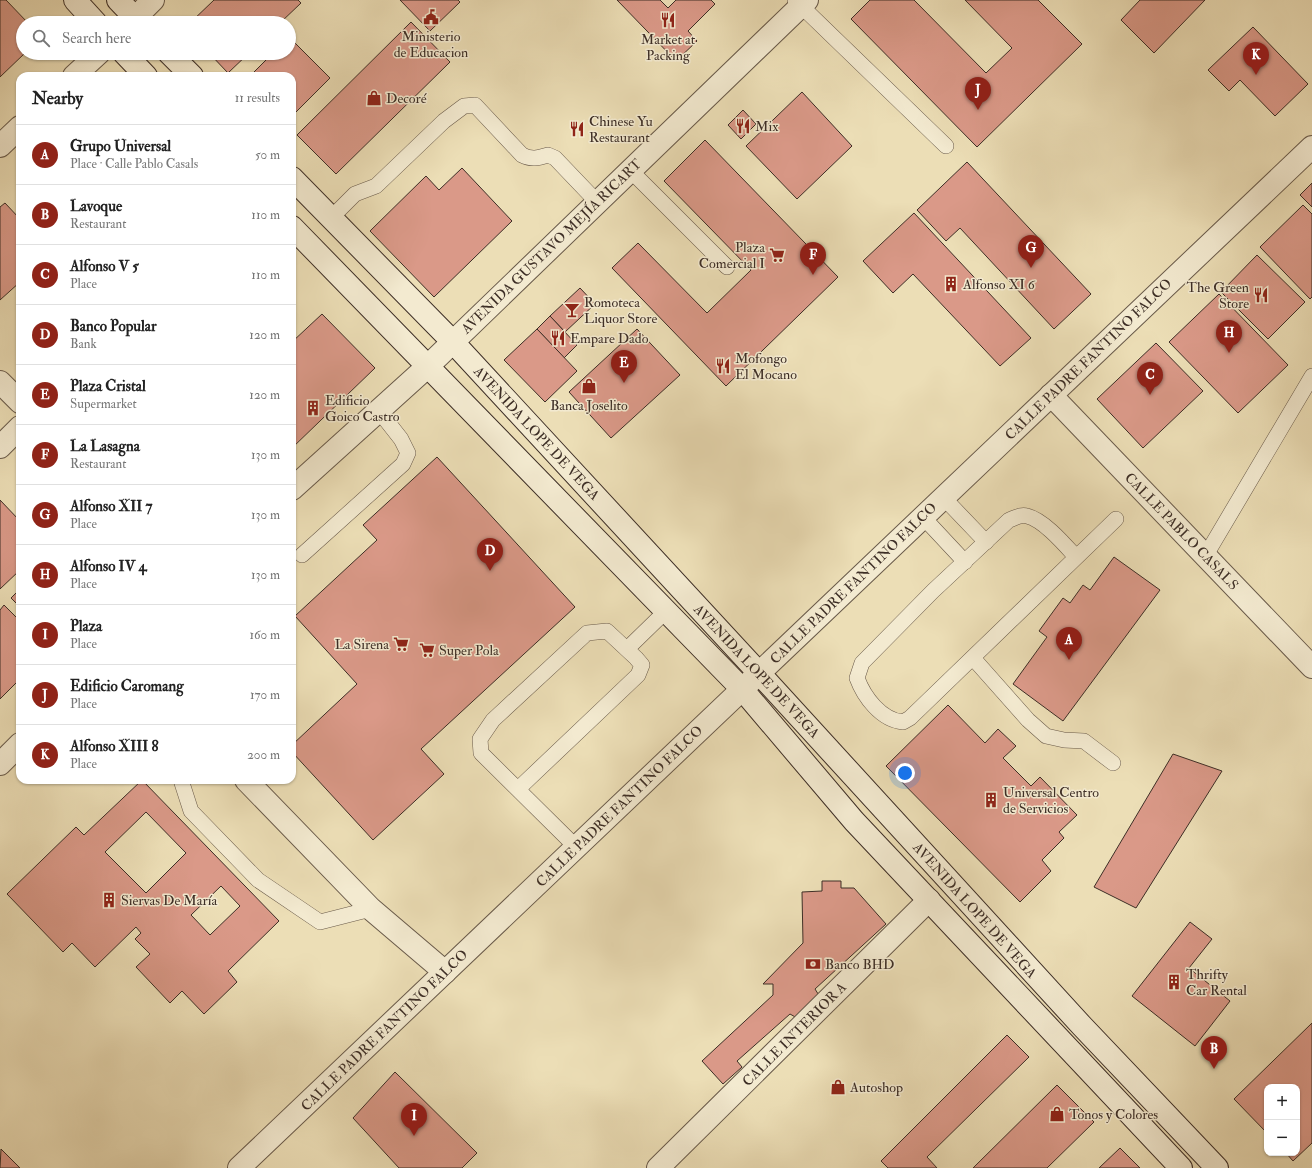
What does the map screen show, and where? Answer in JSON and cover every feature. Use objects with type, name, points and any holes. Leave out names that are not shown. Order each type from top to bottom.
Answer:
[{"type":"street","points":[[75,0],[90,16]]},
{"type":"street","points":[[118,0],[131,16]]},
{"type":"street","points":[[139,16],[153,0]]},
{"type":"street","name":"AVENIDA GUSTAVO MEJÍA RICART","points":[[296,485],[427,367],[801,2]]},
{"type":"street","points":[[78,72],[91,60]]},
{"type":"street","points":[[131,60],[142,72]]},
{"type":"street","points":[[176,60],[188,72]]},
{"type":"street","points":[[0,146],[16,131]]},
{"type":"street","name":"CALLE PADRE FANTINO FALCO","points":[[238,1168],[1312,147]]},
{"type":"street","name":"AVENIDA LOPE DE VEGA","points":[[296,182],[452,341],[759,673],[1082,1026],[1216,1168]]},
{"type":"street","name":"AVENIDA LOPE DE VEGA","points":[[296,231],[742,688],[854,820],[1181,1168]]},
{"type":"street","points":[[0,382],[16,398]]},
{"type":"street","name":"CALLE PABLO CASALS","points":[[1051,395],[1312,667]]},
{"type":"street","points":[[0,447],[16,432]]},
{"type":"street","points":[[0,764],[16,748]]},
{"type":"street","points":[[250,784],[371,909],[445,972]]},
{"type":"street","name":"CALLE INTERIOR A","points":[[658,1168],[929,900]]},
{"type":"lane","points":[[801,2],[946,146]]},
{"type":"lane","points":[[331,218],[355,194],[376,186],[444,121],[464,106],[475,105],[522,155],[529,158],[538,158],[548,155],[556,158],[597,202]]},
{"type":"lane","points":[[630,170],[727,267]]},
{"type":"lane","points":[[1206,556],[1312,376]]},
{"type":"lane","points":[[302,555],[403,464],[408,453],[401,439],[379,411]]},
{"type":"lane","points":[[943,497],[986,542]]},
{"type":"lane","points":[[1076,557],[1061,541],[1035,520],[1027,516],[1020,516],[1009,520],[933,591],[862,663],[857,678],[868,700],[888,718],[903,722],[910,718],[1116,519]]},
{"type":"lane","points":[[923,517],[965,562]]},
{"type":"lane","points":[[627,649],[666,611]]},
{"type":"lane","points":[[518,789],[638,675],[642,665],[607,631],[587,633],[493,720],[480,739],[481,753],[576,847]]},
{"type":"lane","points":[[973,658],[1028,720],[1046,736],[1064,740],[1075,739],[1084,741],[1113,763]]},
{"type":"lane","points":[[182,784],[191,812],[258,880],[320,922],[371,909]]},
{"type":"building","points":[[0,0],[6,0],[21,16],[16,16],[16,60],[18,60],[0,77]]},
{"type":"building","points":[[214,0],[298,0],[301,3],[287,16],[197,16]]},
{"type":"building","name":"Ministerio de Educacion","points":[[400,0],[458,0],[460,2],[430,31]]},
{"type":"building","name":"Market at Packing","points":[[617,0],[660,0],[668,8],[676,0],[711,0],[715,4],[688,31],[697,41],[676,61]]},
{"type":"building","points":[[870,0],[914,0],[986,73],[1012,48],[965,0],[1038,0],[1082,44],[977,147],[851,19]]},
{"type":"building","points":[[1140,0],[1205,0],[1154,53],[1121,20]]},
{"type":"building","name":"Decoré","points":[[411,22],[450,62],[336,174],[297,135]]},
{"type":"building","points":[[1253,27],[1308,84],[1275,116],[1240,80],[1229,91],[1208,70]]},
{"type":"building","points":[[296,44],[330,78],[296,112],[296,72],[254,72],[266,60],[296,60]]},
{"type":"building","points":[[216,60],[242,60],[229,72],[227,72]]},
{"type":"building","points":[[802,92],[852,146],[797,199],[746,146]]},
{"type":"building","points":[[743,110],[756,124],[741,139],[728,125]]},
{"type":"building","name":"Plaza Comercial I","points":[[705,140],[838,277],[726,386],[612,268],[638,243],[707,313],[751,270],[664,181]]},
{"type":"building","points":[[967,162],[1091,294],[1054,329],[960,228],[946,241],[917,210]]},
{"type":"building","points":[[462,168],[512,221],[434,297],[370,231],[426,176],[439,190]]},
{"type":"building","points":[[1312,183],[1312,207],[1300,195]]},
{"type":"building","points":[[5,203],[16,215],[16,286],[0,300],[0,207]]},
{"type":"building","points":[[1303,205],[1312,214],[1312,297],[1310,299],[1260,247]]},
{"type":"building","name":"Alfonso XI 6","points":[[914,213],[1031,338],[1000,366],[913,274],[893,293],[863,261]]},
{"type":"building","points":[[1257,255],[1305,302],[1268,339],[1221,292]]},
{"type":"building","name":"Romoteca Liquor Store","points":[[580,288],[595,304],[565,332],[550,316]]},
{"type":"building","points":[[1219,294],[1288,365],[1238,413],[1169,342]]},
{"type":"building","name":"Edificio Goico Castro","points":[[322,314],[375,368],[296,444],[296,338]]},
{"type":"building","name":"Empare Dado","points":[[550,316],[577,345],[564,358],[537,329]]},
{"type":"building","points":[[537,329],[577,371],[545,402],[504,360]]},
{"type":"building","points":[[637,329],[680,375],[611,438],[569,392]]},
{"type":"building","points":[[1156,343],[1203,391],[1143,448],[1097,399]]},
{"type":"building","name":"Super Pola","points":[[437,457],[575,607],[421,749],[444,774],[373,840],[296,756],[296,741],[357,684],[296,617],[296,615],[377,540],[363,525]]},
{"type":"building","points":[[0,500],[16,517],[16,574],[0,589]]},
{"type":"building","points":[[1114,557],[1160,590],[1063,721],[1013,684],[1047,637],[1039,631],[1063,598],[1070,603],[1083,585],[1090,590]]},
{"type":"building","points":[[16,593],[16,603],[11,598]]},
{"type":"building","points":[[4,605],[16,617],[16,683],[0,699],[0,610]]},
{"type":"building","name":"Universal Centro de Servicios","points":[[948,705],[985,743],[998,729],[1016,746],[1003,758],[1031,786],[1040,777],[1077,815],[1059,832],[1064,838],[1042,860],[1051,871],[1020,902],[886,766]]},
{"type":"building","points":[[1173,754],[1222,771],[1136,908],[1094,887]]},
{"type":"building","name":"Siervas De María","points":[[138,784],[146,784],[279,921],[228,971],[237,982],[204,1014],[182,991],[170,1003],[136,967],[150,954],[135,939],[141,933],[136,927],[95,967],[72,943],[63,952],[7,894],[76,827],[84,835]],"holes":[[[146,812],[186,853],[146,893],[105,852]],[[221,886],[240,906],[210,935],[191,915]]]},
{"type":"building","name":"Banco BHD","points":[[822,881],[841,881],[841,888],[854,888],[886,924],[815,989],[820,997],[797,1018],[790,1014],[737,1061],[742,1067],[723,1084],[702,1061],[773,995],[773,984],[763,984],[803,943],[802,892],[822,891]]},
{"type":"building","name":"Thrifty Car Rental","points":[[1190,922],[1212,939],[1189,968],[1230,1001],[1195,1046],[1132,996]]},
{"type":"building","points":[[1312,1023],[1312,1143],[1300,1154],[1300,1084],[1264,1084],[1264,1130],[1234,1099]]},
{"type":"building","points":[[1007,1035],[1029,1057],[927,1157],[937,1168],[888,1168],[881,1161]]},
{"type":"building","points":[[395,1072],[477,1153],[462,1168],[399,1168],[353,1118]]},
{"type":"building","points":[[1057,1085],[1094,1122],[1047,1168],[973,1168]]},
{"type":"building","points":[[1120,1148],[1140,1168],[1099,1168]]},
{"type":"building","points":[[1,1149],[20,1168],[0,1168]]},
{"type":"building","points":[[1289,1156],[1298,1156],[1293,1161]]},
{"type":"place","name":"Ministerio de Educacion","points":[[431,17]]},
{"type":"place","name":"Market at Packing","points":[[668,20]]},
{"type":"place","name":"Alfonso XIII 8","points":[[1256,75]]},
{"type":"place","name":"Decoré","points":[[374,98]]},
{"type":"place","name":"Edificio Caromang","points":[[978,110]]},
{"type":"place","name":"Mix","points":[[743,126]]},
{"type":"place","name":"Chinese Yu Restaurant","points":[[577,129]]},
{"type":"place","name":"Plaza Comercial I","points":[[777,255]]},
{"type":"place","name":"Alfonso XII 7","points":[[1031,268]]},
{"type":"place","name":"La Lasagna","points":[[813,275]]},
{"type":"place","name":"Alfonso XI 6","points":[[951,284]]},
{"type":"place","name":"The Green Store","points":[[1261,295]]},
{"type":"place","name":"Romoteca Liquor Store","points":[[572,310]]},
{"type":"place","name":"Empare Dado","points":[[558,338]]},
{"type":"place","name":"Alfonso IV 4","points":[[1229,353]]},
{"type":"place","name":"Mofongo El Mocano","points":[[723,366]]},
{"type":"place","name":"Plaza Cristal","points":[[624,383]]},
{"type":"place","name":"Banca Joselito","points":[[589,386]]},
{"type":"place","name":"Alfonso V 5","points":[[1150,395]]},
{"type":"place","name":"Edificio Goico Castro","points":[[313,408]]},
{"type":"place","name":"Banco Popular","points":[[490,571]]},
{"type":"place","name":"La Sirena","points":[[401,644]]},
{"type":"place","name":"Super Pola","points":[[427,650]]},
{"type":"place","name":"Grupo Universal","points":[[1069,660]]},
{"type":"place","name":"Universal Centro de Servicios","points":[[991,800]]},
{"type":"place","name":"Siervas De María","points":[[109,900]]},
{"type":"place","name":"Banco BHD","points":[[813,964]]},
{"type":"place","name":"Thrifty Car Rental","points":[[1174,982]]},
{"type":"place","name":"Lavoque","points":[[1214,1069]]},
{"type":"place","name":"Autoshop","points":[[838,1087]]},
{"type":"place","name":"Tonos y Colores","points":[[1057,1114]]},
{"type":"place","name":"Plaza","points":[[414,1136]]}]
